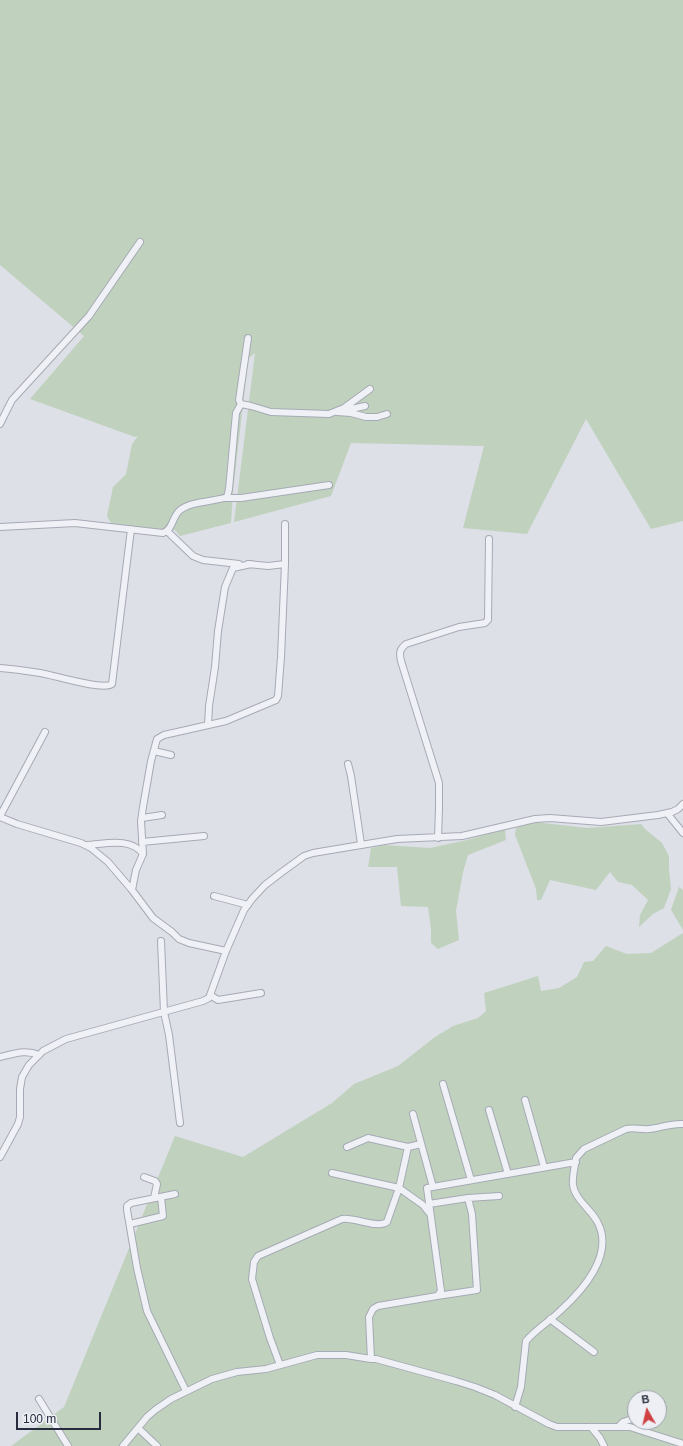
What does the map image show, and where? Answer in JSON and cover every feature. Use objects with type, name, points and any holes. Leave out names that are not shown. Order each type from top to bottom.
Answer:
[{"type":"street","points":[[0,424],[12,400],[89,316],[140,242]]},
{"type":"street","points":[[224,498],[226,497],[229,489],[236,413],[241,404],[239,400],[248,338]]},
{"type":"street","points":[[337,412],[370,388]]},
{"type":"street","points":[[241,404],[271,412],[320,414],[365,406]]},
{"type":"street","points":[[337,412],[351,413],[366,418],[387,414]]},
{"type":"street","points":[[0,527],[75,524],[163,533],[172,525],[179,511],[185,507],[224,498],[241,498],[329,485]]},
{"type":"street","points":[[132,890],[136,870],[143,854],[142,818],[157,739],[235,718],[276,700],[278,696],[285,564],[285,524]]},
{"type":"street","points":[[0,668],[40,673],[71,681],[101,686],[112,684],[131,529]]},
{"type":"street","points":[[167,531],[193,556],[203,560],[268,566],[285,564]]},
{"type":"street","points":[[438,838],[439,783],[399,654],[401,648],[406,644],[458,627],[485,623],[488,620],[489,539]]},
{"type":"street","points":[[208,725],[209,706],[225,587],[233,568],[252,564]]},
{"type":"street","points":[[46,732],[0,817],[16,824],[85,845],[100,854],[132,890],[153,918],[172,932],[181,941],[226,951]]},
{"type":"street","points":[[154,751],[171,755]]},
{"type":"street","points":[[348,764],[361,844]]},
{"type":"street","points":[[0,1156],[18,1124],[21,1106],[20,1089],[22,1077],[29,1065],[43,1051],[66,1040],[209,998],[226,951],[248,905],[265,885],[304,856],[361,844],[398,839],[462,836],[534,819],[550,818],[601,822],[667,813],[678,809],[683,804]]},
{"type":"street","points":[[667,813],[683,833]]},
{"type":"street","points":[[142,818],[162,815]]},
{"type":"street","points":[[142,842],[204,836]]},
{"type":"street","points":[[85,845],[113,843],[132,845],[143,854]]},
{"type":"street","points":[[214,896],[248,905]]},
{"type":"street","points":[[161,941],[164,1012],[169,1035],[180,1123]]},
{"type":"street","points":[[210,994],[218,1000],[260,993]]},
{"type":"street","points":[[0,1057],[29,1051],[39,1055]]},
{"type":"street","points":[[443,1084],[471,1180]]},
{"type":"street","points":[[525,1100],[544,1167]]},
{"type":"street","points":[[489,1110],[508,1174]]},
{"type":"street","points":[[413,1114],[433,1187]]},
{"type":"street","points":[[515,1407],[522,1387],[526,1341],[582,1289],[602,1252],[603,1241],[599,1225],[579,1198],[573,1186],[578,1154],[584,1149],[622,1130],[634,1128],[652,1129],[672,1124],[683,1124]]},
{"type":"street","points":[[347,1147],[368,1138],[408,1147],[421,1144]]},
{"type":"street","points":[[280,1365],[252,1279],[254,1262],[258,1256],[342,1219],[349,1218],[384,1224],[387,1222],[399,1188],[408,1147]]},
{"type":"street","points":[[437,1296],[441,1291],[427,1188],[576,1162]]},
{"type":"street","points":[[332,1173],[399,1188],[423,1205],[431,1215]]},
{"type":"street","points":[[130,1224],[163,1216],[158,1197],[157,1184],[155,1181],[144,1178]]},
{"type":"street","points":[[175,1194],[136,1201],[128,1205],[127,1210],[137,1268],[147,1311],[186,1391]]},
{"type":"street","points":[[429,1204],[468,1198],[500,1196]]},
{"type":"street","points":[[371,1359],[369,1317],[373,1309],[378,1306],[477,1290],[472,1214],[468,1198]]},
{"type":"street","points":[[550,1319],[594,1352]]},
{"type":"street","points":[[123,1446],[155,1410],[186,1391],[224,1375],[259,1370],[307,1357],[326,1354],[360,1356],[376,1359],[456,1381],[495,1395],[515,1407],[557,1427],[619,1426],[641,1430],[683,1444]]},
{"type":"street","points":[[39,1399],[68,1446]]},
{"type":"street","points":[[619,1426],[627,1421]]},
{"type":"street","points":[[591,1427],[600,1438],[604,1446]]},
{"type":"street","points":[[138,1428],[157,1446]]},
{"type":"green space","points":[[0,0],[683,0],[683,521],[651,529],[586,419],[527,534],[463,528],[484,446],[351,443],[331,496],[234,522],[255,353],[247,359],[231,523],[180,536],[175,530],[162,531],[112,525],[107,516],[113,487],[126,474],[132,444],[138,436],[135,437],[30,399],[84,336],[0,265]]},
{"type":"green space","points":[[535,822],[587,828],[641,824],[662,843],[669,856],[671,889],[664,908],[653,914],[639,927],[640,915],[648,900],[632,885],[618,882],[610,872],[596,890],[550,880],[541,900],[537,900],[536,889],[515,835],[516,828]]},
{"type":"green space","points":[[505,829],[506,840],[468,855],[463,872],[456,911],[459,940],[438,949],[431,943],[428,907],[401,906],[397,867],[368,867],[371,848],[384,845],[430,848],[467,840]]},
{"type":"green space","points":[[679,887],[683,890],[683,930],[671,910]]},
{"type":"green space","points":[[683,933],[683,1446],[11,1446],[64,1407],[175,1136],[243,1157],[332,1103],[354,1084],[398,1066],[435,1037],[453,1026],[478,1018],[486,1011],[484,993],[538,976],[541,991],[559,988],[577,977],[584,962],[593,961],[606,946],[627,954],[651,953]]}]
